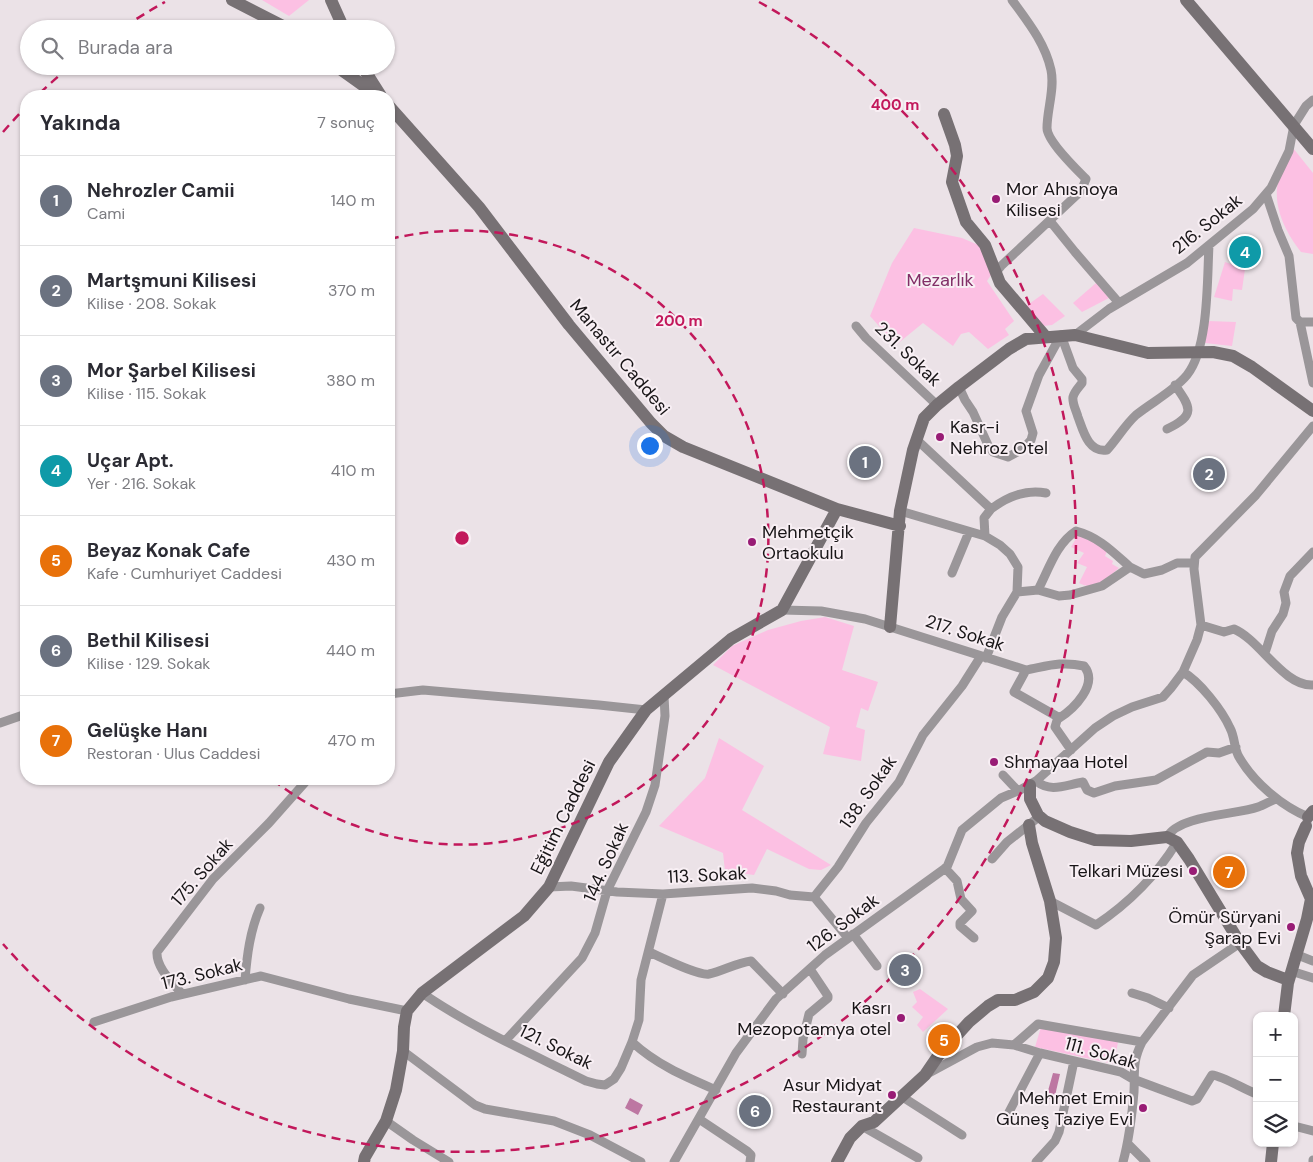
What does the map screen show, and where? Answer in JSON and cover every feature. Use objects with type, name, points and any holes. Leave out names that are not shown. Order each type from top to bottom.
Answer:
[{"type":"street","points":[[232,0],[271,20]]},
{"type":"street","points":[[331,0],[340,20]]},
{"type":"street","points":[[996,272],[1080,191],[1086,179],[1071,164],[1047,130],[1051,101],[1052,71],[1039,37],[1012,0]]},
{"type":"street","points":[[1186,0],[1313,149]]},
{"type":"street","points":[[349,75],[370,90]]},
{"type":"street","points":[[367,75],[376,90]]},
{"type":"street","name":"216. Sokak","points":[[1075,335],[1119,303],[1187,263],[1253,209],[1271,188],[1289,151],[1294,125],[1306,106],[1313,100]]},
{"type":"street","name":"Manastır Caddesi","points":[[395,113],[479,207],[569,325],[664,436],[683,447],[837,509],[900,526]]},
{"type":"street","points":[[944,114],[956,145],[957,156],[952,182],[966,222],[985,245],[1000,283],[1045,336]]},
{"type":"street","points":[[1266,194],[1289,256],[1296,318],[1300,322],[1313,383]]},
{"type":"street","points":[[1050,221],[1119,303]]},
{"type":"street","points":[[1061,335],[1073,368],[1082,379],[1082,383],[1073,395],[1073,403],[1085,436],[1094,448],[1101,451],[1107,450],[1135,416],[1186,376],[1198,353],[1203,332],[1209,245]]},
{"type":"street","points":[[1300,322],[1313,322]]},
{"type":"street","name":"231. Sokak","points":[[856,326],[866,338],[937,405]]},
{"type":"street","points":[[959,387],[993,452],[1008,456],[1014,454],[1023,449],[1031,440],[1033,432],[1026,411],[1038,375],[1061,335]]},
{"type":"street","points":[[890,627],[900,512],[916,439],[924,418],[959,387],[1009,349],[1026,339],[1075,335],[1148,353],[1213,352],[1234,356],[1313,411]]},
{"type":"street","points":[[1167,429],[1181,422],[1188,410],[1189,404],[1176,385]]},
{"type":"street","points":[[1313,426],[1256,495],[1195,557],[1194,563],[1201,625],[1224,632],[1234,629],[1240,632],[1265,653],[1281,670],[1299,683],[1313,685]]},
{"type":"street","points":[[916,439],[991,510]]},
{"type":"street","points":[[985,536],[984,518],[991,510],[1010,497],[1037,491],[1046,493]]},
{"type":"street","points":[[782,610],[837,509]]},
{"type":"street","points":[[900,512],[985,536],[1000,545],[1010,554],[1018,567],[1017,592],[1038,590],[1059,596],[1070,595],[1102,586],[1130,567]]},
{"type":"street","points":[[1038,590],[1059,546],[1076,530],[1086,533],[1105,544],[1130,567],[1144,574],[1162,570],[1177,563],[1194,563]]},
{"type":"street","points":[[952,573],[969,532]]},
{"type":"street","points":[[1265,653],[1272,631],[1283,614],[1286,603],[1284,592],[1290,576],[1313,552]]},
{"type":"street","name":"138. Sokak","points":[[814,897],[838,867],[866,823],[899,782],[923,735],[983,657],[1002,617],[1017,592]]},
{"type":"street","name":"217. Sokak","points":[[782,610],[821,611],[865,619],[1026,670]]},
{"type":"street","name":"Eğitim Caddesi","points":[[407,1011],[422,993],[524,916],[549,887],[609,762],[646,710],[731,639],[782,610]]},
{"type":"street","name":"126. Sokak","points":[[674,1162],[744,1042],[776,999],[850,936],[945,868],[952,857],[962,830],[1001,798],[1033,783],[1095,728],[1114,716],[1163,696],[1184,672],[1201,625]]},
{"type":"street","points":[[1058,719],[1014,692],[1026,670],[1054,663],[1084,666],[1089,671],[1090,680],[1086,689],[1071,710],[1058,719],[1055,727],[1071,750]]},
{"type":"street","points":[[1184,672],[1193,678],[1224,717],[1231,729],[1239,756],[1255,778],[1276,798],[1309,818],[1299,842],[1297,853],[1301,876],[1312,900],[1289,976],[1284,1012]]},
{"type":"street","points":[[395,693],[423,690],[646,710]]},
{"type":"street","name":"144. Sokak","points":[[505,1041],[582,958],[595,933],[607,891],[646,812],[655,785],[665,716],[664,696]]},
{"type":"street","points":[[0,723],[20,716]]},
{"type":"street","points":[[1172,840],[1095,840],[1045,821],[1034,810],[1030,799],[1033,783],[1053,788],[1083,782],[1087,790],[1101,792],[1114,786],[1156,780],[1207,752],[1219,753],[1236,747]]},
{"type":"street","points":[[1003,775],[1018,791]]},
{"type":"street","name":"175. Sokak","points":[[182,994],[162,969],[157,958],[157,952],[213,879],[303,785]]},
{"type":"street","points":[[1276,798],[1259,807],[1229,814],[1198,818],[1170,832],[1172,840],[1189,859],[1240,943],[1257,966],[1289,976],[1313,978]]},
{"type":"street","points":[[992,859],[1007,842],[1040,816]]},
{"type":"street","points":[[837,1162],[850,1138],[862,1126],[874,1122],[925,1075],[938,1056],[969,1022],[998,1000],[1014,1000],[1034,992],[1048,978],[1054,962],[1056,938],[1050,901],[1032,843],[1029,825]]},
{"type":"street","points":[[1050,901],[1096,925],[1115,912],[1164,863],[1172,840]]},
{"type":"street","points":[[945,868],[957,881],[961,899],[972,911],[960,922],[960,926],[974,938]]},
{"type":"street","name":"113. Sokak","points":[[549,887],[572,886],[607,891],[663,894],[752,888],[814,897]]},
{"type":"street","name":"121. Sokak","points":[[422,993],[454,1015],[505,1041],[586,1081],[605,1085],[614,1079],[621,1068],[640,1020],[642,980],[663,894]]},
{"type":"street","points":[[814,897],[876,966]]},
{"type":"street","points":[[245,980],[247,957],[254,924],[260,908]]},
{"type":"street","points":[[1123,1162],[1128,1144],[1136,1054],[1142,1042],[1193,975],[1240,943]]},
{"type":"street","points":[[649,952],[696,972],[707,974],[742,962],[751,961],[782,994]]},
{"type":"street","points":[[1295,954],[1313,961]]},
{"type":"street","points":[[802,1054],[803,1039],[809,1014],[828,998],[810,969]]},
{"type":"street","name":"173. Sokak","points":[[94,1022],[182,994],[261,976],[349,999],[407,1011]]},
{"type":"street","points":[[1132,993],[1169,1008]]},
{"type":"street","points":[[364,1162],[365,1156],[386,1121],[396,1090],[403,1051],[407,1011]]},
{"type":"street","points":[[1014,1045],[1038,1024],[1142,1042]]},
{"type":"street","points":[[632,1042],[646,1056],[672,1071],[716,1090]]},
{"type":"street","name":"111. Sokak","points":[[925,1075],[984,1045],[992,1043],[1014,1045],[1121,1072],[1133,1079],[1192,1100],[1197,1099],[1212,1075],[1253,1093]]},
{"type":"street","points":[[403,1051],[475,1105],[485,1109],[554,1121],[590,1135],[637,1161]]},
{"type":"street","points":[[1009,1112],[1040,1053]]},
{"type":"street","points":[[1036,1162],[1055,1141],[1059,1132],[1074,1061]]},
{"type":"street","points":[[901,1096],[962,1135]]},
{"type":"street","points":[[699,1119],[747,1151],[751,1156],[750,1162]]},
{"type":"street","points":[[386,1121],[449,1162]]},
{"type":"street","points":[[862,1126],[918,1158]]},
{"type":"street","points":[[1298,1127],[1313,1131]]},
{"type":"street","points":[[1128,1144],[1146,1162]]},
{"type":"street","points":[[1271,1162],[1273,1147]]},
{"type":"green space","points":[[262,0],[309,0],[289,16]]},
{"type":"green space","points":[[1293,148],[1313,173],[1313,254],[1301,252],[1283,222],[1278,206],[1278,184]]},
{"type":"green space","name":"Mezarlık","points":[[914,228],[962,238],[983,247],[993,272],[987,281],[1014,321],[1005,329],[1009,335],[988,349],[969,332],[961,334],[953,346],[923,323],[896,345],[870,316],[892,263]]},
{"type":"green space","points":[[1225,262],[1245,269],[1242,290],[1233,289],[1232,301],[1214,297]]},
{"type":"green space","points":[[1096,283],[1109,298],[1082,312],[1073,303]]},
{"type":"green space","points":[[1043,294],[1065,316],[1052,325],[1043,326],[1026,306]]},
{"type":"green space","points":[[1208,321],[1236,322],[1232,346],[1205,343]]},
{"type":"green space","points":[[1078,535],[1093,539],[1107,551],[1105,556],[1113,561],[1112,564],[1119,568],[1096,585],[1090,586],[1079,583],[1087,567],[1077,563],[1084,553],[1071,547]]},
{"type":"green space","points":[[825,617],[854,626],[842,670],[878,682],[868,711],[861,708],[856,727],[865,730],[861,761],[823,754],[830,727],[713,665],[732,646],[768,630]]},
{"type":"green space","points":[[719,738],[764,766],[742,810],[831,865],[821,870],[809,869],[767,849],[754,875],[725,871],[723,853],[659,826],[705,778]]},
{"type":"green space","points":[[920,989],[948,1009],[923,1032],[917,1025],[923,1017],[912,1007],[917,1002],[913,992]]},
{"type":"green space","points":[[1041,1027],[1118,1042],[1114,1064],[1035,1047]]},
{"type":"shaded area","points":[[1053,1073],[1060,1074],[1054,1100],[1046,1098]]},
{"type":"shaded area","points":[[630,1098],[643,1105],[638,1115],[625,1108]]},
{"type":"place","name":"Mor Ahısnoya Kilisesi","points":[[996,199]]},
{"type":"place","name":"Uçar Apt.","points":[[1245,252]]},
{"type":"place","name":"Kasr-i Nehroz Otel","points":[[940,437]]},
{"type":"place","name":"Nehrozler Camii","points":[[865,462]]},
{"type":"place","name":"Martşmuni Kilisesi","points":[[1209,474]]},
{"type":"place","name":"Mehmetçik Ortaokulu","points":[[752,542]]},
{"type":"place","name":"Shmayaa Hotel","points":[[994,762]]},
{"type":"place","name":"Telkari Müzesi","points":[[1193,871]]},
{"type":"place","name":"Gelüşke Hanı","points":[[1229,872]]},
{"type":"place","name":"Ömür Süryani Şarap Evi","points":[[1291,927]]},
{"type":"place","name":"Mor Şarbel Kilisesi","points":[[905,970]]},
{"type":"place","name":"Kasrı Mezopotamya otel","points":[[901,1018]]},
{"type":"place","name":"Beyaz Konak Cafe","points":[[944,1040]]},
{"type":"place","name":"Asur Midyat Restaurant","points":[[892,1095]]},
{"type":"place","name":"Mehmet Emin Güneş Taziye Evi","points":[[1143,1108]]},
{"type":"place","name":"Bethil Kilisesi","points":[[755,1111]]}]
